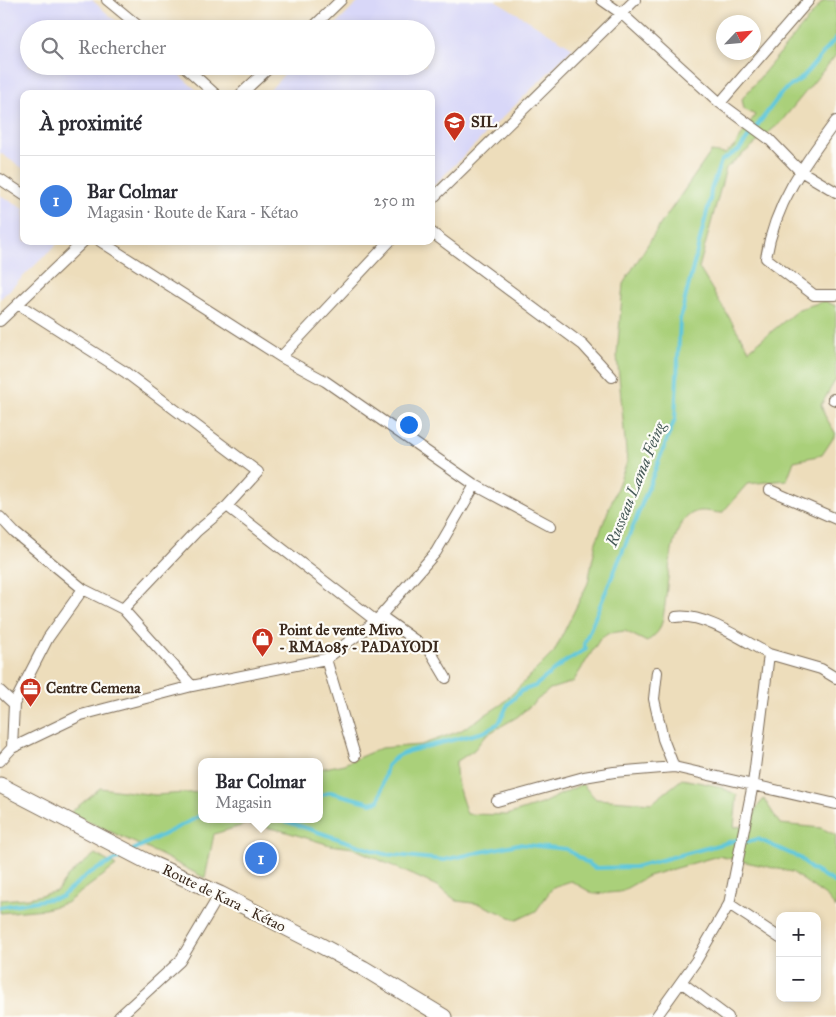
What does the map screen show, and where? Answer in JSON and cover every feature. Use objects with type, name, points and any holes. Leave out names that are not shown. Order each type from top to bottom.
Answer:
[{"type":"main road","name":"Route de Kara - Kétao","points":[[0,785],[58,817],[150,863],[220,894],[363,968],[444,1017]]},
{"type":"street","points":[[107,0],[131,20]]},
{"type":"street","points":[[602,0],[622,14],[720,103],[769,139],[799,170],[836,192]]},
{"type":"street","points":[[435,196],[635,0]]},
{"type":"street","points":[[720,103],[809,0]]},
{"type":"street","points":[[319,20],[337,1]]},
{"type":"street","points":[[194,75],[211,90]]},
{"type":"street","points":[[245,90],[261,75]]},
{"type":"street","points":[[836,121],[799,170],[784,201],[768,244],[766,258],[814,295],[836,295]]},
{"type":"street","points":[[0,178],[20,192]]},
{"type":"street","points":[[435,235],[583,345],[612,377]]},
{"type":"street","points":[[0,321],[80,245]]},
{"type":"street","points":[[106,245],[280,357],[325,381],[475,485],[551,526]]},
{"type":"street","points":[[280,357],[386,245]]},
{"type":"street","points":[[18,304],[125,372],[258,472],[227,506],[196,532],[123,609]]},
{"type":"street","points":[[0,761],[12,748],[81,715],[192,686],[326,659],[378,619],[436,552],[475,485]]},
{"type":"street","points":[[770,490],[836,519]]},
{"type":"street","points":[[227,506],[378,619],[430,651],[446,678]]},
{"type":"street","points":[[0,517],[15,532],[83,589],[123,609],[192,686]]},
{"type":"street","points":[[12,748],[14,704],[48,638],[83,589]]},
{"type":"street","points":[[676,617],[688,616],[710,624],[769,654],[821,669],[836,678]]},
{"type":"street","points":[[656,1017],[682,982],[729,904],[753,784],[769,654]]},
{"type":"street","points":[[326,659],[355,756]]},
{"type":"street","points":[[657,672],[654,699],[662,739],[674,767]]},
{"type":"street","points":[[0,691],[14,704]]},
{"type":"street","points":[[496,801],[591,776],[674,767],[836,804]]},
{"type":"street","points":[[119,1017],[180,960],[220,894]]},
{"type":"street","points":[[729,904],[776,935]]},
{"type":"street","points":[[682,982],[728,1017]]},
{"type":"shaded area","points":[[0,0],[92,0],[115,20],[20,20],[20,75],[179,75],[196,90],[20,90],[20,166],[0,153]]},
{"type":"shaded area","name":"SIL","points":[[361,0],[495,0],[573,48],[435,184],[435,90],[270,90],[284,75],[435,75],[435,20],[340,20]]},
{"type":"shaded area","points":[[0,195],[20,207],[20,245],[56,245],[0,299]]},
{"type":"green space","points":[[824,0],[836,0],[836,55],[780,123],[726,168],[699,268],[749,350],[799,309],[825,301],[836,306],[836,379],[821,405],[825,416],[836,434],[822,455],[794,461],[787,480],[747,484],[722,513],[699,511],[687,517],[679,528],[674,544],[663,615],[660,628],[656,634],[647,642],[625,631],[609,633],[600,639],[573,682],[550,689],[517,717],[486,735],[474,750],[456,762],[456,776],[467,814],[507,815],[541,804],[582,784],[596,799],[652,803],[682,779],[718,786],[737,795],[734,827],[750,826],[757,807],[764,799],[780,824],[821,828],[836,835],[836,908],[827,897],[792,872],[718,856],[648,876],[620,892],[594,894],[571,881],[553,887],[536,911],[517,920],[480,904],[457,901],[437,886],[353,848],[330,845],[280,830],[247,824],[214,834],[205,878],[159,854],[70,813],[100,788],[155,795],[198,792],[198,823],[323,823],[323,768],[344,764],[381,748],[421,745],[460,731],[502,704],[554,652],[588,583],[596,542],[627,462],[617,355],[623,284],[660,225],[711,152],[725,154],[734,147],[755,115],[744,109],[742,99]]},
{"type":"green space","points":[[95,854],[116,866],[66,903],[45,909],[0,913],[0,900],[29,898],[57,891],[68,876]]},
{"type":"waterway","name":"Russeau Lama Feing","points":[[323,795],[330,792],[371,803],[379,801],[387,766],[396,757],[409,751],[484,732],[499,723],[508,704],[521,691],[535,686],[563,663],[586,649],[584,644],[675,419],[680,319],[711,190],[721,161],[739,150],[783,91],[802,78],[836,38]]},
{"type":"waterway","points":[[133,850],[198,817]]},
{"type":"waterway","name":"Russeau Lama Feing","points":[[291,823],[384,854],[444,860],[518,844],[566,849],[595,868],[635,867],[737,840],[748,842],[758,839],[800,858],[810,868],[836,883]]},
{"type":"waterway","points":[[0,907],[61,897],[88,874],[125,855]]},
{"type":"place","name":"SIL","points":[[455,141]]},
{"type":"place","name":"Point de vente Mivo - RMA085 - PADAYODI","points":[[263,658]]},
{"type":"place","name":"Centre Cemena","points":[[30,707]]},
{"type":"place","name":"Bar Colmar","points":[[261,858]]}]
